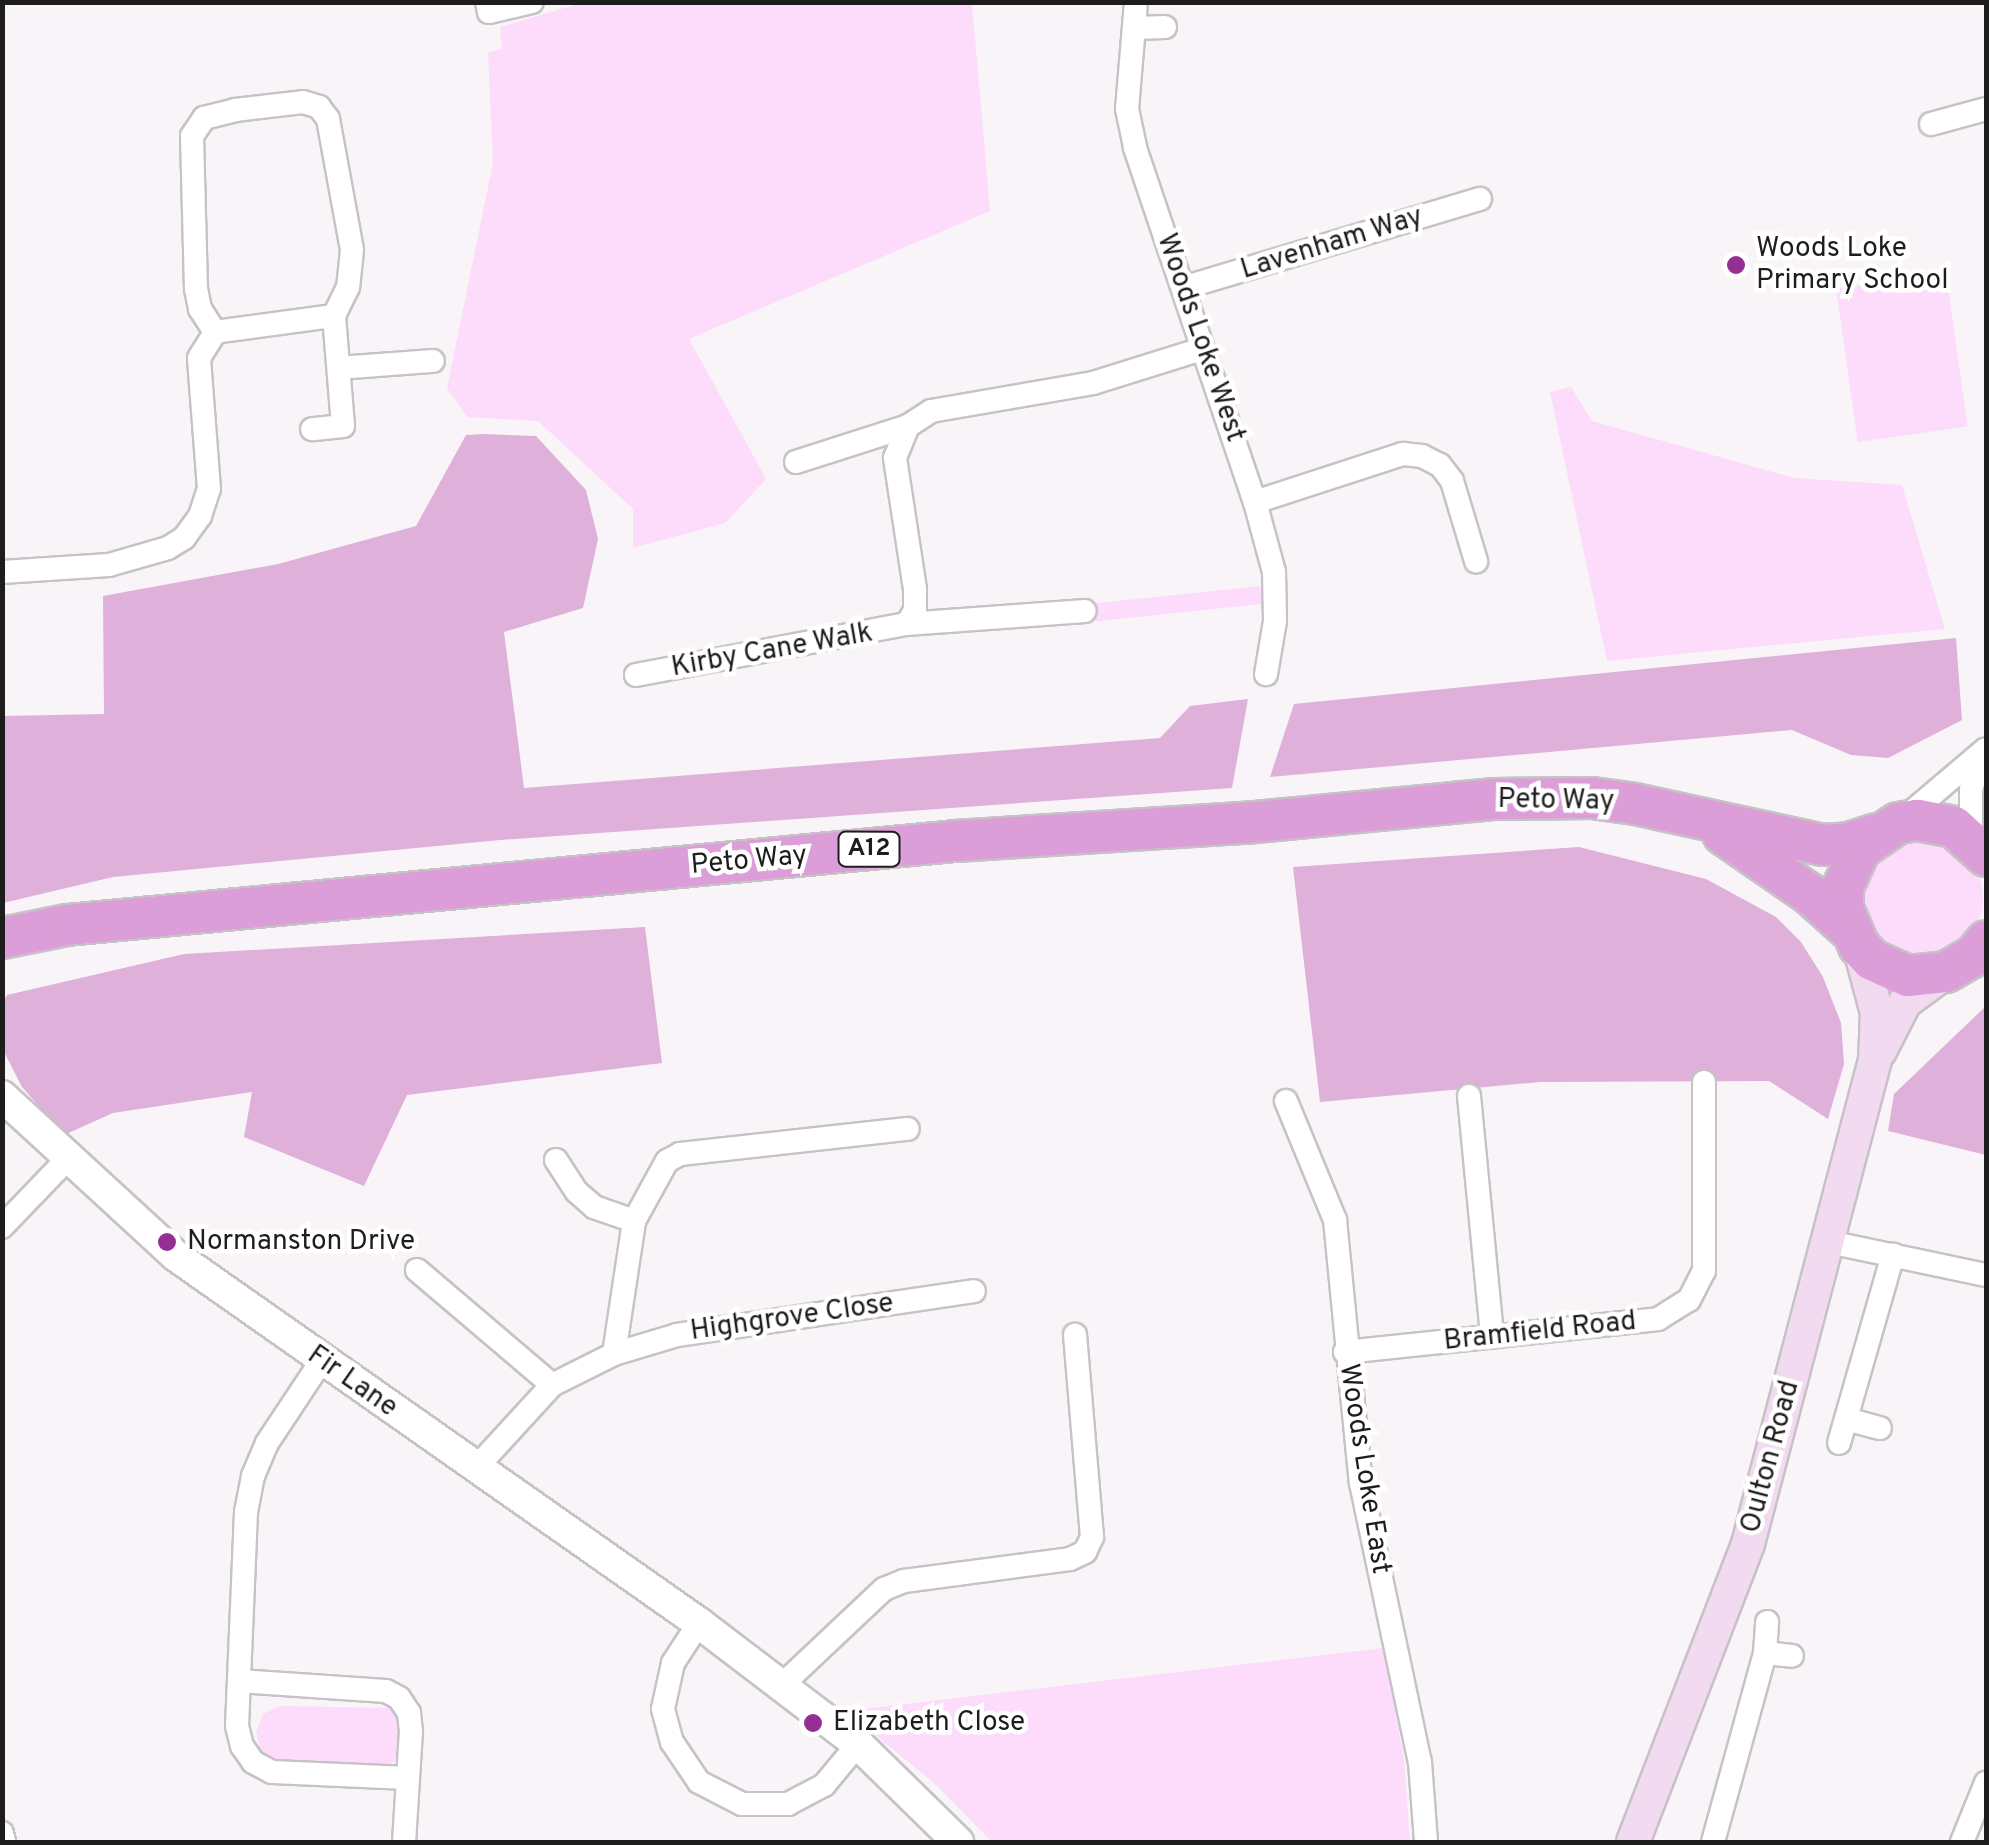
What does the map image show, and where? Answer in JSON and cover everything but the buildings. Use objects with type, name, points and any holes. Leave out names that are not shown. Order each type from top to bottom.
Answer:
[{"type":"highway","name":"Peto Way","points":[[2,956],[20,934],[936,843],[1245,823],[1494,798],[1592,798],[1823,845],[1850,843],[1887,829],[1936,821],[1982,850]]},
{"type":"highway","name":"Peto Way","points":[[1698,820],[1750,850],[1854,938],[1872,960],[1908,976],[1946,972]]},
{"type":"highway","points":[[1854,938],[1844,909],[1846,877],[1860,849],[1887,829]]},
{"type":"highway","points":[[1946,972],[1974,956],[1986,942]]},
{"type":"main road","name":"Oulton Road","points":[[1638,1842],[1748,1544],[1875,1060],[1877,1013],[1854,938]]},
{"type":"main road","name":"Oulton Road","points":[[1875,1060],[1905,1002],[1946,972]]},
{"type":"street","points":[[489,16],[532,2]]},
{"type":"street","name":"Woods Loke West","points":[[1136,2],[1127,109],[1135,148],[1255,502],[1274,572],[1275,621],[1266,674]]},
{"type":"street","points":[[1135,28],[1164,27]]},
{"type":"street","points":[[214,332],[200,309],[196,289],[192,136],[198,112],[303,102],[319,107],[328,120],[352,250],[348,287],[334,316],[343,426],[312,428]]},
{"type":"street","points":[[1931,124],[1986,110]]},
{"type":"street","name":"Lavenham Way","points":[[1183,288],[1480,199]]},
{"type":"street","points":[[214,332],[334,316]]},
{"type":"street","points":[[2,572],[109,565],[168,548],[184,538],[200,516],[209,489],[199,358],[214,332]]},
{"type":"street","points":[[796,462],[908,426],[931,411],[1093,382],[1202,349]]},
{"type":"street","points":[[339,368],[434,361]]},
{"type":"street","name":"Kirby Cane Walk","points":[[907,624],[915,610],[916,589],[896,458],[908,426]]},
{"type":"street","points":[[1255,502],[1403,454],[1422,456],[1440,465],[1452,481],[1476,561]]},
{"type":"street","name":"Kirby Cane Walk","points":[[636,675],[907,624],[1085,611]]},
{"type":"street","points":[[1887,829],[1985,750]]},
{"type":"street","points":[[1982,850],[1972,789],[1985,750]]},
{"type":"street","name":"Bramfield Road","points":[[1346,1352],[1658,1319],[1688,1300],[1704,1271],[1704,1082]]},
{"type":"street","points":[[1470,1096],[1492,1337]]},
{"type":"street","name":"Woods Loke East","points":[[1286,1102],[1335,1220],[1362,1483],[1420,1762],[1426,1842]]},
{"type":"street","name":"Fir Lane","points":[[10,1108],[70,1156],[176,1256],[698,1622],[858,1744],[958,1842]]},
{"type":"street","points":[[614,1354],[634,1221],[659,1171],[680,1154],[908,1129]]},
{"type":"street","points":[[2,1227],[70,1156]]},
{"type":"street","points":[[556,1160],[577,1192],[594,1207],[634,1221]]},
{"type":"street","points":[[1829,1242],[1986,1275]]},
{"type":"street","points":[[1839,1444],[1893,1255]]},
{"type":"street","points":[[417,1270],[552,1385]]},
{"type":"street","name":"Highgrove Close","points":[[475,1468],[552,1385],[614,1354],[677,1335],[974,1291]]},
{"type":"street","points":[[782,1686],[884,1589],[904,1580],[1070,1559],[1085,1552],[1092,1537],[1075,1335]]},
{"type":"street","points":[[322,1360],[267,1443],[252,1476],[246,1512],[237,1726],[242,1746],[253,1762],[272,1772],[408,1778]]},
{"type":"street","points":[[1846,1420],[1880,1428]]},
{"type":"street","points":[[698,1622],[673,1663],[664,1709],[672,1742],[699,1782],[742,1804],[788,1804],[824,1785],[858,1744]]},
{"type":"street","points":[[1714,1842],[1764,1653],[1768,1622]]},
{"type":"street","points":[[1764,1653],[1792,1656]]},
{"type":"street","points":[[239,1681],[386,1690],[400,1698],[408,1713],[404,1842]]},
{"type":"street","points":[[1962,1842],[1986,1784]]},
{"type":"street","points":[[2,1834],[4,1842]]},
{"type":"shaded area","points":[[581,3],[972,3],[990,211],[689,339],[766,479],[725,523],[633,548],[633,509],[538,421],[467,417],[447,388],[493,163],[488,52],[502,49],[500,27]]},
{"type":"shaded area","points":[[1946,273],[1968,426],[1858,442],[1836,288]]},
{"type":"shaded area","points":[[1571,387],[1592,421],[1794,478],[1902,485],[1945,629],[1607,661],[1550,392]]},
{"type":"shaded area","points":[[466,435],[536,436],[586,490],[598,539],[583,608],[504,632],[524,788],[1160,738],[1190,706],[1248,699],[1232,788],[500,840],[113,877],[3,903],[3,716],[104,714],[103,596],[278,564],[416,526]]},
{"type":"shaded area","points":[[1260,586],[1262,604],[1096,621],[1094,603]]},
{"type":"shaded area","points":[[1956,638],[1962,720],[1888,758],[1851,755],[1792,730],[1270,777],[1294,704]]},
{"type":"shaded area","points":[[1921,836],[1945,841],[1965,854],[1978,874],[1983,898],[1978,922],[1965,942],[1945,955],[1921,960],[1897,955],[1877,942],[1864,922],[1859,898],[1864,874],[1877,854],[1897,841]]},
{"type":"shaded area","points":[[1579,847],[1706,879],[1776,917],[1801,942],[1823,977],[1841,1023],[1844,1064],[1828,1119],[1769,1081],[1541,1082],[1320,1102],[1293,867]]},
{"type":"shaded area","points":[[645,927],[662,1063],[407,1095],[364,1186],[244,1137],[252,1092],[113,1113],[64,1135],[22,1087],[3,1050],[3,1002],[7,995],[184,954]]},
{"type":"shaded area","points":[[1986,1006],[1986,1155],[1888,1131],[1894,1094]]},
{"type":"shaded area","points":[[1384,1648],[1404,1760],[1410,1842],[992,1842],[935,1784],[846,1711]]},
{"type":"shaded area","points":[[280,1706],[389,1708],[402,1721],[402,1756],[386,1768],[277,1764],[261,1753],[256,1732],[263,1714]]},
{"type":"place","name":"Woods Loke Primary School","points":[[1736,265]]},
{"type":"place","name":"Normanston Drive","points":[[167,1242]]},
{"type":"place","name":"Elizabeth Close","points":[[813,1723]]}]
